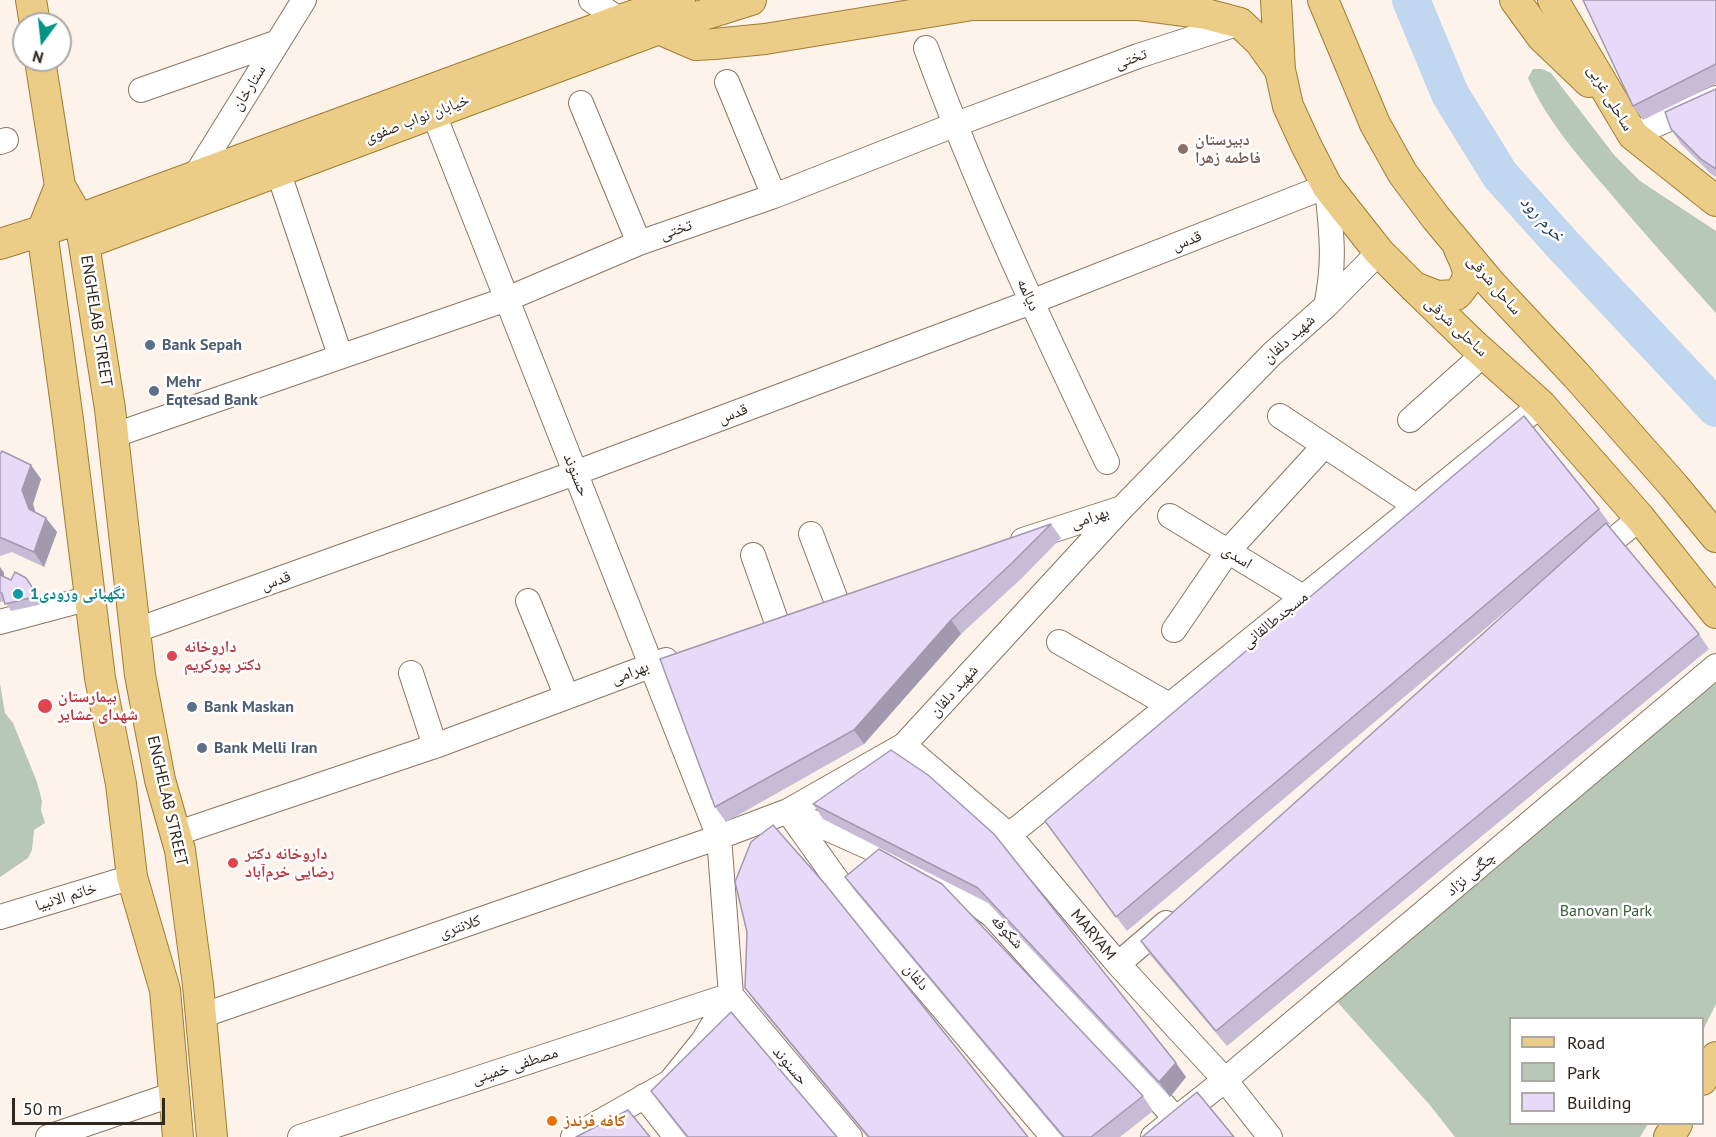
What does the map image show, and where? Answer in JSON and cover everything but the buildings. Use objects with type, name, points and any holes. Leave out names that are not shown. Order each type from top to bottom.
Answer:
[{"type":"main road","name":"خیابان نواب صفوی","points":[[82,231],[195,176],[680,0]]},
{"type":"main road","name":"خیابان نواب صفوی","points":[[0,244],[42,231],[82,231],[278,171],[659,29],[751,0]]},
{"type":"main road","name":"ساحلی شرقی","points":[[1276,0],[1280,70],[1288,106],[1327,186],[1379,252],[1480,350],[1541,405],[1640,518],[1716,613]]},
{"type":"main road","name":"ساحل شرقی","points":[[1323,0],[1381,134],[1403,174],[1454,239],[1659,468],[1716,537]]},
{"type":"main road","points":[[1515,0],[1542,37],[1613,105]]},
{"type":"main road","name":"ساحلی غربی","points":[[1557,1],[1613,105],[1633,135],[1716,201]]},
{"type":"main road","points":[[659,29],[696,45],[765,39],[972,5],[1142,3],[1206,14],[1240,23],[1260,42],[1280,70]]},
{"type":"main road","name":"ENGHELAB STREET","points":[[42,72],[60,186],[82,231],[112,436],[134,631],[160,780],[180,850],[201,1016],[212,1137]]},
{"type":"main road","points":[[60,186],[42,231],[100,678],[121,784],[132,877],[165,990],[178,1137]]},
{"type":"main road","points":[[1414,287],[1437,296],[1456,295],[1465,285],[1468,274],[1465,260],[1454,239]]},
{"type":"main road","points":[[1480,350],[1460,315],[1466,303],[1478,298],[1497,301],[1518,312]]},
{"type":"main road","points":[[108,720],[147,710]]},
{"type":"main road","points":[[1704,1077],[1716,1057]]},
{"type":"street","name":"ستارخان","points":[[195,176],[304,0]]},
{"type":"street","points":[[591,0],[620,20]]},
{"type":"street","name":"تختی","points":[[112,436],[507,299],[639,243],[774,196],[1138,56],[1240,23]]},
{"type":"street","points":[[141,90],[278,42]]},
{"type":"street","name":"دیالمه","points":[[926,48],[954,125],[1031,302],[1107,462]]},
{"type":"street","points":[[727,81],[774,196]]},
{"type":"street","points":[[1633,135],[1716,98]]},
{"type":"street","points":[[581,103],[639,243]]},
{"type":"street","name":"حسنوند","points":[[433,112],[719,837]]},
{"type":"street","points":[[278,171],[340,356]]},
{"type":"street","name":"قدس","points":[[134,631],[575,473],[1031,302],[1327,186]]},
{"type":"street","name":"شهید دلفان","points":[[719,837],[788,811],[904,745],[1121,509],[1272,354],[1326,306],[1333,246],[1327,186]]},
{"type":"street","points":[[1326,306],[1379,252]]},
{"type":"street","points":[[1410,420],[1480,350]]},
{"type":"street","name":"مسجدطالقانی","points":[[1009,835],[1541,405]]},
{"type":"street","points":[[1280,416],[1416,506]]},
{"type":"street","points":[[1174,630],[1227,551],[1324,446]]},
{"type":"street","name":"بهرامی","points":[[1007,545],[1121,509]]},
{"type":"street","name":"اسدی","points":[[1170,516],[1303,597]]},
{"type":"street","points":[[1580,568],[1640,518]]},
{"type":"street","points":[[796,615],[811,534]]},
{"type":"street","points":[[753,555],[796,615]]},
{"type":"street","points":[[796,615],[859,592]]},
{"type":"street","points":[[0,622],[90,598]]},
{"type":"street","points":[[528,601],[567,697]]},
{"type":"street","points":[[1059,642],[1169,705]]},
{"type":"street","name":"بهرامی","points":[[175,834],[435,747],[682,654]]},
{"type":"street","name":"چگنی نژاد","points":[[1153,1137],[1225,1080],[1716,666]]},
{"type":"street","points":[[411,673],[435,747]]},
{"type":"street","name":"MARYAM","points":[[904,745],[1009,835],[1118,964],[1225,1080],[1270,1137]]},
{"type":"street","name":"شکوفه","points":[[788,811],[949,883],[993,916],[1176,1119]]},
{"type":"street","name":"دلفان","points":[[788,811],[854,904],[1053,1137]]},
{"type":"street","points":[[573,1137],[670,1082],[703,1041],[731,994],[719,837]]},
{"type":"street","name":"کلانتری","points":[[201,1016],[719,837]]},
{"type":"street","name":"خاتم الانبیا","points":[[0,917],[132,877]]},
{"type":"street","points":[[1118,964],[1181,910]]},
{"type":"street","name":"حسنوند","points":[[731,994],[850,1137]]},
{"type":"street","name":"مصطفی خمینی","points":[[300,1137],[731,994]]},
{"type":"street","points":[[48,1137],[174,1094]]},
{"type":"street","points":[[644,1096],[676,1137]]},
{"type":"green space","points":[[1533,69],[1542,69],[1551,73],[1615,156],[1640,181],[1716,231],[1716,313],[1631,218],[1562,135],[1543,107],[1528,78]]},
{"type":"green space","name":"Banovan Park","points":[[1716,683],[1716,1004],[1704,1028],[1704,1017],[1509,1017],[1509,1125],[1647,1125],[1640,1137],[1455,1137],[1429,1104],[1331,995]]},
{"type":"green space","points":[[0,684],[5,713],[13,723],[37,782],[45,823],[34,830],[32,850],[28,858],[0,877]]},
{"type":"waterway","name":"خرم رود","points":[[1411,0],[1450,94],[1500,175],[1716,408]]},
{"type":"place","name":"دبیرستان فاطمه زهرا","points":[[1183,149]]},
{"type":"place","name":"Bank Sepah","points":[[150,345]]},
{"type":"place","name":"Mehr Eqtesad Bank","points":[[154,391]]},
{"type":"place","name":"نگهبانی ورودی1","points":[[18,594]]},
{"type":"place","name":"داروخانه دکتر پورکریم","points":[[172,656]]},
{"type":"place","name":"بیمارستان شهدای عشایر","points":[[45,706]]},
{"type":"place","name":"Bank Maskan","points":[[192,707]]},
{"type":"place","name":"Bank Melli Iran","points":[[202,748]]},
{"type":"place","name":"داروخانه دکتر رضایی خرم‌آباد","points":[[233,863]]},
{"type":"place","name":"کافه فرندز","points":[[552,1121]]}]
